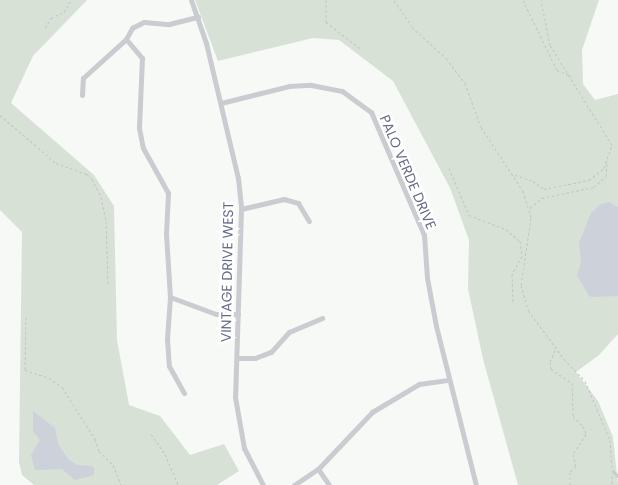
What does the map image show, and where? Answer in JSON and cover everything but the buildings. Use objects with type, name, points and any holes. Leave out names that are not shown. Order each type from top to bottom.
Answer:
[{"type":"street","name":"VINTAGE DRIVE WEST","points":[[191,0],[198,17],[221,103],[238,178],[241,209],[235,397],[238,424],[244,448],[263,485]]},
{"type":"street","points":[[82,95],[83,78],[126,39],[132,28],[144,22],[169,24],[198,17]]},
{"type":"street","points":[[126,39],[142,58],[139,128],[143,148],[168,193],[166,234],[170,297],[167,339],[170,366],[184,393]]},
{"type":"street","name":"PALO VERDE DRIVE","points":[[221,103],[289,86],[311,85],[342,91],[371,112],[424,235],[427,278],[447,380],[476,485]]},
{"type":"street","points":[[241,209],[284,199],[298,203],[309,221]]},
{"type":"street","points":[[170,297],[216,314],[238,314]]},
{"type":"street","points":[[237,358],[255,358],[271,352],[289,332],[322,318]]},
{"type":"street","points":[[294,485],[318,469],[372,412],[419,384],[447,380]]},
{"type":"street","points":[[318,469],[329,485]]},
{"type":"lane","points":[[613,471],[618,476]]},
{"type":"path","points":[[45,28],[51,18],[64,12],[71,0]]},
{"type":"path","points":[[326,0],[326,22],[361,49]]},
{"type":"path","points":[[394,0],[412,27],[446,58],[465,83],[481,126],[513,175],[529,208],[531,227],[521,285],[528,310],[555,348],[585,381],[610,440],[613,471],[612,485]]},
{"type":"path","points":[[523,0],[557,70],[572,76]]},
{"type":"path","points":[[529,208],[542,198],[594,187],[606,176],[611,140],[581,96],[572,76],[550,45],[541,0]]},
{"type":"path","points":[[0,115],[56,163],[87,174],[92,179],[101,197],[106,222],[108,284]]},
{"type":"path","points":[[513,175],[534,180],[544,189],[593,178],[607,162]]},
{"type":"path","points":[[449,168],[469,215],[506,229],[520,240],[522,256],[512,274],[513,303]]},
{"type":"path","points":[[26,317],[25,370],[49,378],[62,387],[95,439],[99,451],[113,465],[121,485]]},
{"type":"path","points":[[555,348],[550,362],[551,369],[572,383],[573,416],[583,426],[586,434],[573,454],[576,466],[570,472],[570,485]]},
{"type":"path","points":[[151,434],[166,454],[178,485]]},
{"type":"shaded area","points":[[0,0],[87,0],[33,56],[11,103],[94,175],[114,206],[117,340],[129,405],[160,416],[190,455],[224,444],[239,471],[217,485],[34,485],[22,475],[19,462],[22,232],[0,210]]},
{"type":"shaded area","points":[[195,0],[599,0],[582,50],[583,84],[595,100],[618,94],[618,334],[599,355],[576,372],[598,401],[613,437],[618,485],[518,485],[483,359],[468,289],[469,240],[450,188],[393,81],[339,40],[313,38],[218,61]]},
{"type":"shaded area","points":[[609,202],[618,207],[618,296],[592,297],[589,296],[577,275],[581,263],[579,243],[591,213],[601,204]]},
{"type":"shaded area","points":[[33,411],[55,428],[58,444],[68,459],[77,465],[91,466],[94,468],[94,475],[75,480],[62,469],[35,470],[31,455],[40,440],[33,431]]}]
